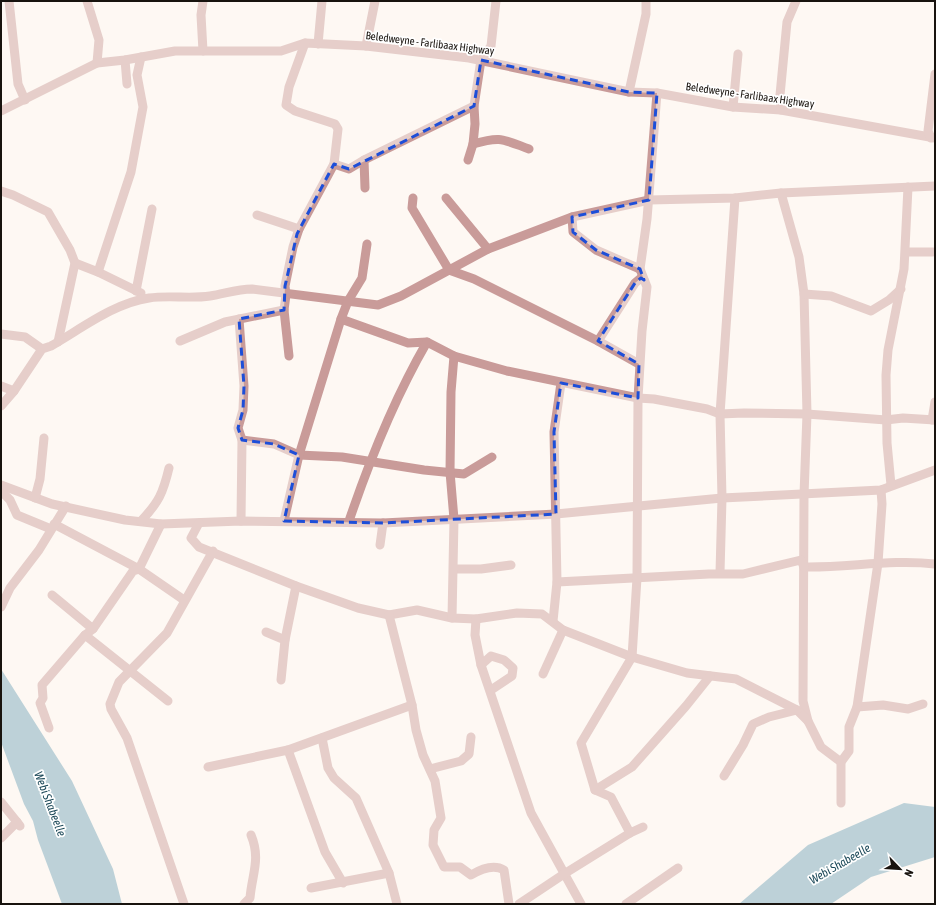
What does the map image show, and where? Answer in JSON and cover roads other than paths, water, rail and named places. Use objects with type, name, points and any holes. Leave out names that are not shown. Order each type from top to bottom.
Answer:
[{"type":"street","points":[[9,1],[18,84],[24,100]]},
{"type":"street","points":[[87,1],[98,40],[97,63]]},
{"type":"street","points":[[203,1],[201,16],[203,51]]},
{"type":"street","points":[[318,44],[322,1]]},
{"type":"street","points":[[366,46],[375,1]]},
{"type":"street","points":[[468,160],[473,144],[475,124],[474,106],[481,60],[491,46],[496,1]]},
{"type":"street","points":[[629,92],[646,14],[646,1]]},
{"type":"street","points":[[781,110],[780,95],[787,22],[796,1]]},
{"type":"street","points":[[289,356],[284,310],[286,295],[285,286],[293,247],[299,229],[334,164],[338,129],[335,124],[295,111],[286,105],[289,87],[305,43]]},
{"type":"street","name":"Beledweyne - Farlibaax Highway","points":[[1,111],[97,63],[125,60],[175,51],[281,50],[305,43],[366,46],[481,60],[629,92],[657,93],[733,107],[781,110],[933,138]]},
{"type":"street","points":[[733,107],[738,54]]},
{"type":"street","points":[[98,272],[130,172],[143,107],[137,76],[141,57]]},
{"type":"street","points":[[125,60],[127,84]]},
{"type":"street","points":[[933,138],[928,131],[935,74]]},
{"type":"street","points":[[630,833],[611,797],[595,790],[581,743],[632,657],[637,578],[639,364],[647,287],[640,269],[649,200],[657,93]]},
{"type":"street","points":[[334,164],[349,169],[364,160],[474,106]]},
{"type":"street","points":[[473,144],[494,138],[503,139],[529,149]]},
{"type":"street","points":[[364,160],[366,188]]},
{"type":"street","points":[[1,406],[14,391],[42,349],[58,342],[118,307],[151,297],[209,296],[240,289],[281,292],[286,295],[348,300],[378,305],[401,296],[488,249],[572,217],[649,200],[735,198],[781,193],[935,186]]},
{"type":"street","points":[[891,485],[886,420],[886,375],[888,350],[901,289],[906,252],[908,187]]},
{"type":"street","points":[[1,191],[13,195],[48,212],[70,250],[75,263],[58,342]]},
{"type":"street","points":[[781,193],[799,257],[804,294],[807,414],[804,495],[802,701],[808,721],[821,747],[842,762]]},
{"type":"street","points":[[413,198],[412,208],[449,270],[474,279],[598,341],[639,364]]},
{"type":"street","points":[[446,198],[488,249]]},
{"type":"street","points":[[720,574],[722,498],[720,414],[735,198]]},
{"type":"street","points":[[136,291],[152,209]]},
{"type":"street","points":[[257,215],[299,229]]},
{"type":"street","points":[[572,217],[573,232],[596,250],[640,269]]},
{"type":"street","points":[[284,521],[299,455],[341,319],[348,300],[362,278],[367,244]]},
{"type":"street","points":[[906,252],[933,252]]},
{"type":"street","points":[[75,263],[151,297]]},
{"type":"street","points":[[598,341],[634,283],[641,278],[644,280]]},
{"type":"street","points":[[804,294],[831,296],[871,311],[889,300],[901,289]]},
{"type":"street","points":[[180,341],[225,322],[284,310]]},
{"type":"street","points":[[239,318],[244,386],[243,410],[238,428],[242,440],[241,521]]},
{"type":"street","points":[[341,319],[408,343],[427,342],[454,356],[507,372],[638,398],[654,399],[707,409],[720,414],[807,414],[886,420],[903,418],[933,420],[935,402]]},
{"type":"street","points":[[1,334],[25,337],[42,349]]},
{"type":"street","points":[[349,521],[369,461],[408,375],[427,342]]},
{"type":"street","points":[[452,618],[454,519],[450,472],[451,392],[454,356]]},
{"type":"street","points":[[552,621],[557,582],[554,432],[561,383]]},
{"type":"street","points":[[1,386],[14,391]]},
{"type":"street","points":[[35,498],[40,479],[44,438]]},
{"type":"street","points":[[242,440],[274,444],[299,455],[342,457],[424,470],[464,474],[492,457]]},
{"type":"street","points":[[141,521],[155,505],[164,490],[169,468]]},
{"type":"street","points":[[1,485],[35,498],[66,506],[125,520],[161,524],[199,524],[241,521],[349,521],[383,523],[604,511],[637,506],[722,498],[881,490],[891,485],[935,470]]},
{"type":"street","points":[[841,803],[842,762],[849,751],[849,727],[857,707],[878,563],[882,504],[881,490]]},
{"type":"street","points":[[1,491],[10,500],[17,515],[53,526],[139,569],[184,600]]},
{"type":"street","points":[[1,607],[5,588],[39,550],[66,506]]},
{"type":"street","points":[[380,545],[383,523]]},
{"type":"street","points":[[49,728],[40,703],[43,698],[42,685],[85,635],[93,629],[133,572],[139,569],[161,524]]},
{"type":"street","points":[[199,524],[191,538],[199,547],[213,551],[234,562],[296,586],[358,608],[389,616],[417,610],[452,618],[476,619],[517,613],[542,614],[563,630],[632,657],[687,673],[736,679],[797,710],[808,721]]},
{"type":"street","points":[[184,904],[127,738],[111,709],[110,704],[119,682],[167,633],[184,600],[213,551]]},
{"type":"street","points":[[557,582],[743,574],[801,560],[804,567]]},
{"type":"street","points":[[804,567],[826,568],[878,563],[934,563]]},
{"type":"street","points":[[454,569],[481,569],[511,565]]},
{"type":"street","points":[[281,680],[285,640],[296,586]]},
{"type":"street","points":[[52,595],[93,629]]},
{"type":"street","points":[[389,616],[412,705],[421,749],[430,769],[437,793],[441,818],[434,830],[433,845],[444,867],[460,867],[471,875],[493,867],[499,867],[504,870],[509,904]]},
{"type":"street","points":[[476,619],[475,635],[482,665],[531,813],[581,904]]},
{"type":"street","points":[[543,674],[563,630]]},
{"type":"street","points":[[266,632],[285,640]]},
{"type":"street","points":[[85,635],[168,700]]},
{"type":"street","points":[[482,665],[491,656],[504,660],[513,668],[512,676],[491,690]]},
{"type":"street","points":[[595,790],[632,767],[686,706],[710,676]]},
{"type":"street","points":[[857,707],[883,705],[908,709],[924,704]]},
{"type":"street","points":[[208,767],[288,750],[377,716],[412,705]]},
{"type":"street","points":[[724,776],[744,745],[753,724],[769,717],[797,710]]},
{"type":"street","points":[[430,769],[460,761],[469,754],[471,737]]},
{"type":"street","points":[[322,738],[328,768],[334,778],[356,798],[389,873],[397,904]]},
{"type":"street","points":[[288,750],[325,852],[343,883]]},
{"type":"street","points":[[1,802],[18,824],[1,838]]},
{"type":"street","points":[[520,904],[564,874],[630,833],[643,827]]},
{"type":"street","points":[[244,904],[250,898],[256,861],[256,848],[251,835]]},
{"type":"street","points":[[626,904],[678,868]]},
{"type":"street","points":[[310,888],[343,883],[389,873]]},
{"type":"water","name":"Webi Shabeelle","points":[[1,669],[72,781],[113,869],[122,904],[62,904],[38,840],[33,821],[24,804],[1,742]]},
{"type":"water","name":"Webi Shabeelle","points":[[904,803],[935,807],[935,857],[871,877],[831,904],[739,904],[808,845]]}]
